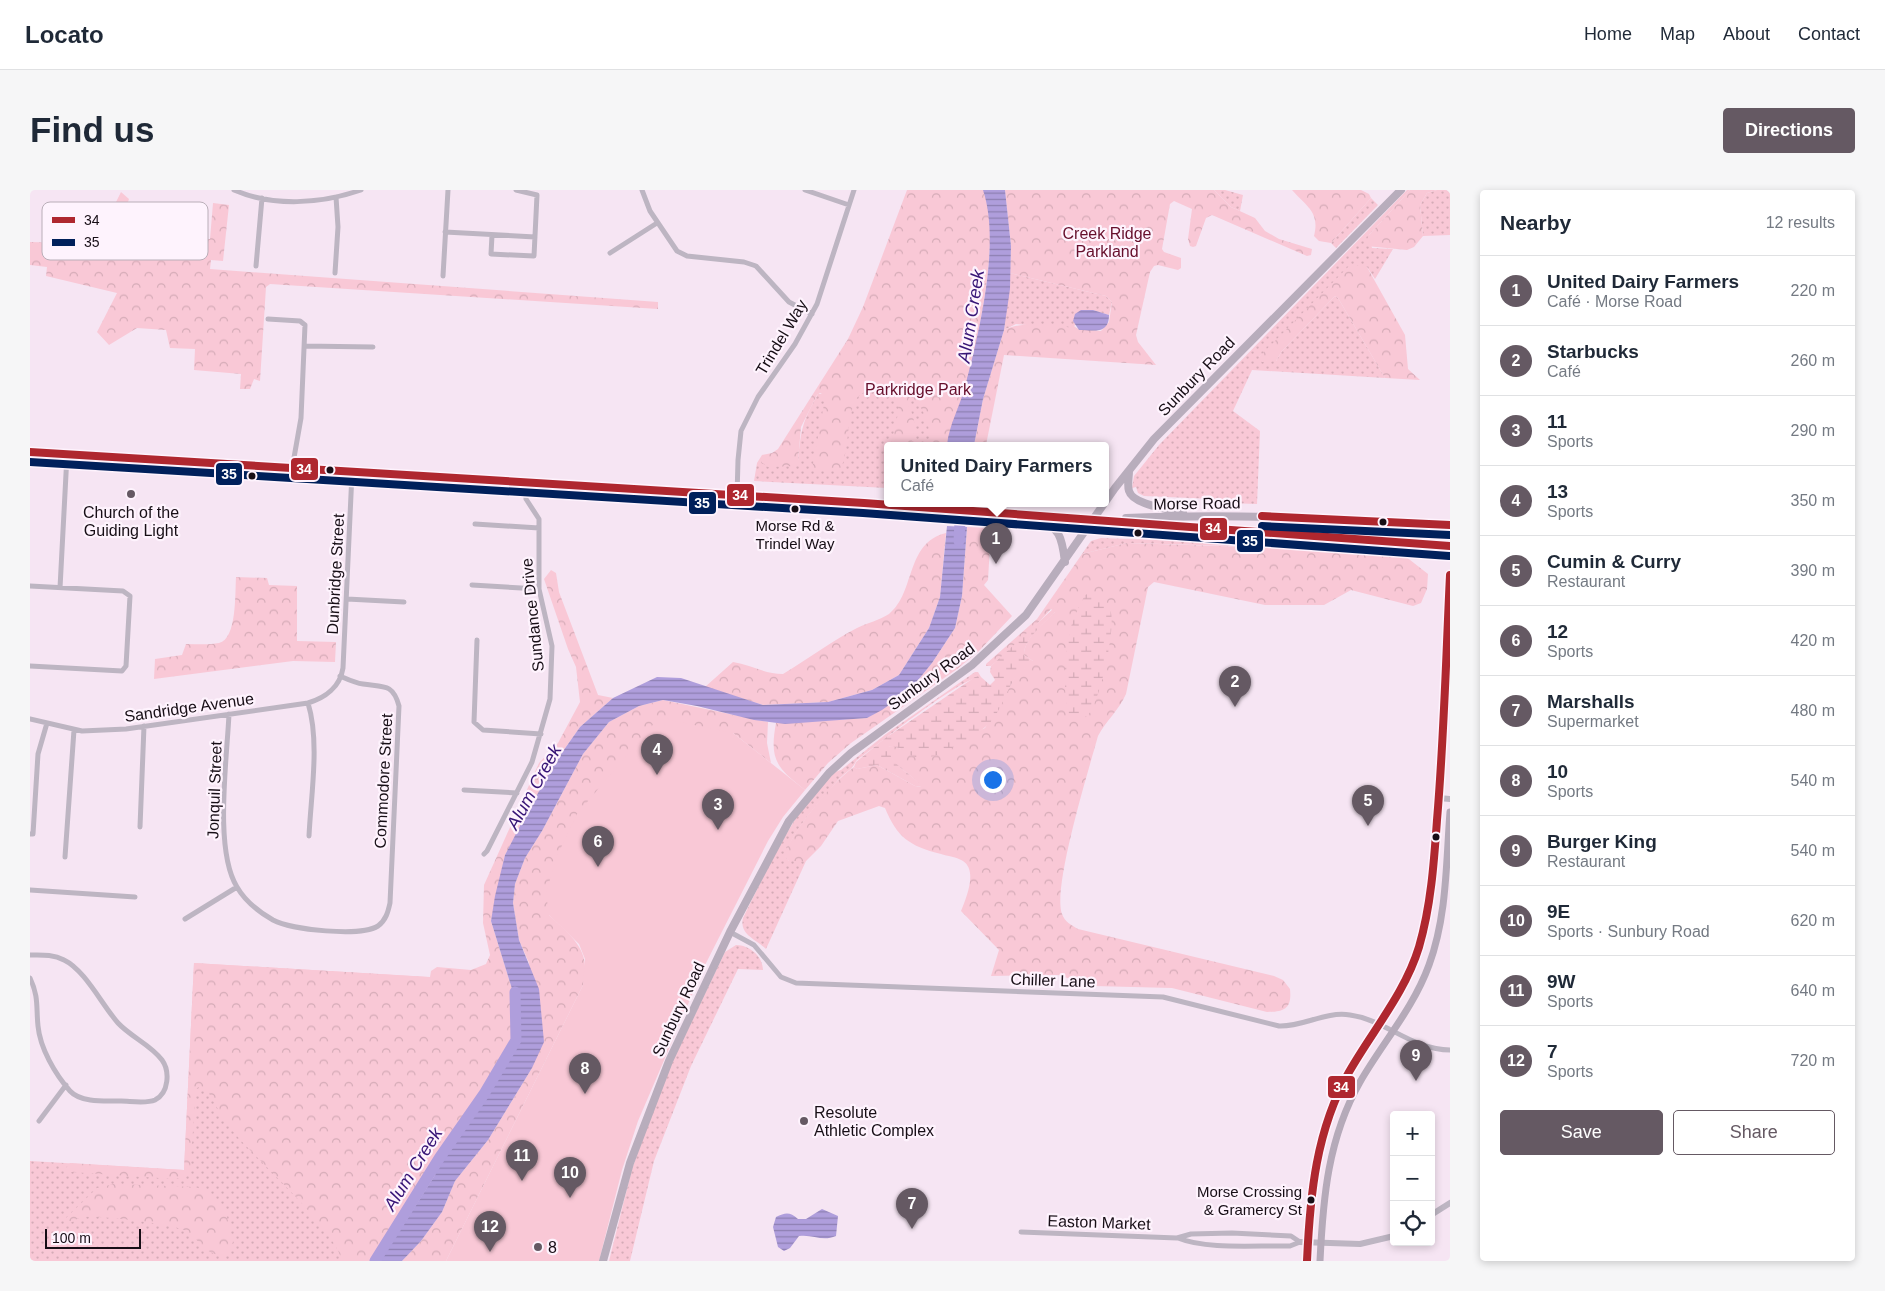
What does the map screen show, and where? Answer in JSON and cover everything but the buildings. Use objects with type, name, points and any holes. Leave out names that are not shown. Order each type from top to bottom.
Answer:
[{"type":"main road","name":"Sunbury Road","points":[[1109,499],[1154,440],[1188,403],[1401,190]]},
{"type":"main road","name":"Morse Road","points":[[30,452],[884,505]]},
{"type":"main road","points":[[1129,471],[1129,491],[1133,498],[1140,503],[1156,505],[1190,515]]},
{"type":"main road","name":"Morse Road","points":[[909,507],[1270,535],[1450,546]]},
{"type":"main road","name":"Sunbury Road","points":[[603,1261],[622,1188],[645,1120],[672,1053],[730,932],[789,821],[829,773],[871,738],[972,666],[1026,616],[1103,507]]},
{"type":"main road","points":[[1026,515],[1049,523],[1059,533],[1063,543],[1065,562]]},
{"type":"main road","name":"Morse Road","points":[[1094,520],[1190,515],[1270,516],[1450,525]]},
{"type":"main road","points":[[1320,1261],[1326,1177],[1337,1134],[1356,1090],[1387,1029],[1407,980],[1419,948],[1430,897],[1439,798],[1450,575]]},
{"type":"main road","points":[[1307,1261],[1304,1242],[1312,1176],[1328,1115],[1348,1073],[1416,995],[1436,945],[1444,900],[1450,812]]},
{"type":"street","points":[[234,190],[262,198],[295,202],[336,197],[361,190]]},
{"type":"street","points":[[443,276],[448,190]]},
{"type":"street","points":[[492,235],[491,254],[534,256],[537,195],[516,190]]},
{"type":"street","points":[[642,190],[644,198],[658,223],[677,251],[687,256],[744,262],[756,266],[789,302],[812,314]]},
{"type":"street","points":[[805,190],[849,205]]},
{"type":"street","name":"Trindel Way","points":[[737,496],[741,431],[758,397],[795,344],[812,314],[854,190]]},
{"type":"street","points":[[335,273],[338,227],[336,197]]},
{"type":"street","points":[[256,266],[262,198]]},
{"type":"street","points":[[610,253],[658,223]]},
{"type":"street","points":[[445,232],[535,237]]},
{"type":"street","points":[[268,319],[303,322],[305,325],[301,418],[292,469]]},
{"type":"street","points":[[304,346],[373,348]]},
{"type":"street","points":[[60,588],[67,455]]},
{"type":"street","name":"Dunbridge Street","points":[[340,676],[343,668],[352,473]]},
{"type":"street","name":"Sundance Drive","points":[[484,854],[532,762],[550,699],[552,646],[539,588],[539,528],[537,514],[526,499],[525,483]]},
{"type":"street","points":[[475,524],[539,528]]},
{"type":"street","points":[[472,585],[539,588]]},
{"type":"street","points":[[30,586],[123,591],[130,596],[126,666],[122,671],[30,666]]},
{"type":"street","points":[[346,600],[404,602]]},
{"type":"street","points":[[476,640],[472,711],[476,725],[483,730],[541,734]]},
{"type":"street","name":"Sandridge Avenue","points":[[30,718],[74,730],[91,731],[144,726],[308,703],[319,700],[328,694],[340,676]]},
{"type":"street","name":"Commodore Street","points":[[340,676],[362,684],[389,688],[397,696],[399,706],[390,903],[387,915],[379,925]]},
{"type":"street","points":[[308,703],[312,716],[314,742],[309,836]]},
{"type":"street","name":"Jonquil Street","points":[[229,714],[224,831],[225,858],[236,887],[252,906],[275,921],[308,928],[353,932],[367,931],[379,925]]},
{"type":"street","points":[[30,834],[33,834],[38,754],[47,723]]},
{"type":"street","points":[[140,827],[144,726]]},
{"type":"street","points":[[65,858],[74,730]]},
{"type":"street","points":[[464,790],[517,793]]},
{"type":"street","points":[[1439,798],[1450,799]]},
{"type":"street","points":[[185,919],[236,887]]},
{"type":"street","points":[[30,890],[135,897]]},
{"type":"street","name":"Chiller Lane","points":[[730,932],[754,945],[781,977],[796,983],[1163,997],[1279,1026],[1290,1026],[1328,1015],[1347,1014],[1425,1046],[1450,1050]]},
{"type":"street","points":[[30,955],[56,956],[65,960],[82,977],[117,1023],[159,1056],[165,1066],[167,1080],[164,1090],[159,1097],[155,1100],[140,1101],[88,1099],[76,1096],[66,1085],[43,1047],[38,1027],[37,993],[30,978]]},
{"type":"street","points":[[40,1121],[66,1085]]},
{"type":"street","points":[[1435,1212],[1450,1203]]},
{"type":"street","name":"Easton Market","points":[[1021,1232],[1177,1238],[1191,1243],[1217,1246],[1290,1246],[1304,1242]]},
{"type":"street","name":"Easton Market","points":[[1177,1238],[1191,1234],[1232,1233],[1290,1236],[1304,1242]]},
{"type":"street","points":[[1304,1242],[1360,1244],[1390,1237]]},
{"type":"green space","name":"Parkridge Park","points":[[907,190],[983,190],[988,211],[990,236],[986,288],[982,315],[965,387],[948,442],[931,442],[924,414],[913,398],[909,398],[907,403],[912,413],[914,428],[912,442],[892,442],[899,409],[888,387],[877,385],[857,398],[851,414],[840,471],[812,469],[825,399],[824,395],[820,393],[817,395],[801,427],[798,461],[795,466],[768,467],[762,463],[762,455],[772,453],[778,449],[848,339],[863,307]]},
{"type":"green space","name":"Parkridge Park","points":[[923,190],[997,190],[964,442],[884,442],[884,488],[754,481],[757,463],[762,455],[762,463],[798,461],[805,419],[818,394],[822,394]]},
{"type":"green space","name":"Creek Ridge Parkland","points":[[1005,190],[1214,190],[1231,207],[1255,218],[1265,231],[1279,239],[1312,249],[1311,255],[1307,256],[1212,215],[1206,218],[1196,246],[1190,246],[1188,239],[1192,209],[1174,201],[1170,204],[1162,249],[1164,252],[1181,258],[1181,268],[1178,270],[1158,265],[1154,266],[1150,272],[1136,335],[1138,342],[1156,365],[1004,355],[987,442],[975,442],[983,399],[1004,330],[1014,326],[1038,324],[1101,331],[1109,322],[1112,302],[1106,296],[1010,273],[1011,246]]},
{"type":"green space","points":[[1214,190],[1225,190],[1243,195],[1240,211],[1231,207]]},
{"type":"green space","points":[[1292,190],[1361,190],[1369,194],[1371,198],[1331,243],[1319,241],[1314,236],[1314,215]]},
{"type":"green space","points":[[1407,190],[1410,190],[1369,235],[1372,248],[1393,249],[1375,279],[1367,267],[1259,357],[1276,361],[1282,351],[1335,296],[1338,298],[1385,378],[1252,370],[1233,411],[1260,431],[1257,504],[1227,503],[1213,499],[1144,496],[1138,493],[1136,487],[1132,488],[1134,476],[1159,445]]},
{"type":"green space","points":[[1410,190],[1437,190],[1427,193],[1420,205],[1423,236],[1414,247],[1407,250],[1366,246],[1369,235]]},
{"type":"green space","points":[[1447,190],[1450,193],[1450,235],[1423,236],[1420,205],[1427,193]]},
{"type":"green space","points":[[121,192],[129,199],[128,202],[116,202]]},
{"type":"green space","points":[[1371,198],[1378,205],[1336,248],[1331,243]]},
{"type":"green space","points":[[213,203],[229,205],[223,261],[211,260],[210,269],[658,302],[658,309],[270,284],[266,287],[260,381],[254,379],[250,389],[240,389],[241,374],[194,370],[195,349],[170,348],[166,330],[137,328],[109,345],[97,332],[117,293],[46,276],[47,267],[30,265],[30,242],[42,242],[42,260],[208,260],[208,239],[210,239]]},
{"type":"green space","points":[[1349,266],[1367,267],[1405,335],[1408,369],[1420,380],[1385,378],[1338,298],[1335,296],[1282,351],[1276,361],[1262,362],[1259,357]]},
{"type":"green space","points":[[1010,273],[1106,296],[1112,302],[1109,315],[1093,310],[1074,326],[1079,330],[1016,324],[1004,330]]},
{"type":"green space","points":[[967,527],[991,528],[988,580],[984,585],[1012,616],[979,651],[957,669],[851,743],[828,763],[805,790],[777,762],[774,746],[776,723],[867,718],[910,690],[932,663],[955,628],[962,596]]},
{"type":"green space","points":[[946,533],[940,597],[929,628],[899,675],[872,690],[828,702],[763,705],[705,687],[733,662],[770,673],[783,674],[848,633],[889,614],[898,605],[917,557],[924,547],[933,538]]},
{"type":"green space","points":[[1101,538],[1216,542],[1232,546],[1127,543],[1082,554],[1091,541]]},
{"type":"green space","points":[[1127,543],[1276,548],[1405,556],[1428,574],[1427,589],[1421,603],[1413,606],[1351,590],[1324,605],[1265,605],[1154,582],[1148,587],[1126,694],[1098,736],[1073,828],[1062,880],[1060,900],[1062,914],[1065,919],[1078,929],[1274,976],[1283,980],[1290,989],[1290,1001],[1283,1010],[1267,1012],[1172,988],[1093,986],[1058,975],[991,976],[999,950],[961,911],[966,899],[970,878],[970,871],[967,865],[958,858],[912,844],[894,826],[885,808],[879,806],[838,821],[821,846],[806,861],[789,861],[784,855],[796,832],[814,807],[854,767],[857,769],[877,765],[915,786],[921,787],[892,760],[887,747],[894,746],[901,749],[974,733],[985,728],[1017,674],[1033,661],[1024,655],[1027,643],[1035,631],[1055,612],[1051,609],[1024,638],[991,666],[986,666],[986,664],[1037,619],[1082,554]]},
{"type":"green space","points":[[551,570],[556,573],[559,592],[598,695],[613,698],[580,727],[554,764],[505,855],[491,921],[517,1005],[516,1040],[484,1094],[440,1157],[435,1175],[402,1227],[379,1253],[375,1261],[342,1261],[325,1230],[231,1129],[207,1090],[200,1086],[196,1089],[190,1172],[186,1177],[174,1179],[71,1172],[65,1169],[70,1163],[184,1170],[194,963],[430,977],[431,971],[437,967],[471,970],[486,964],[490,955],[483,923],[484,885],[539,763],[558,743],[580,702],[576,667],[544,579]]},
{"type":"green space","points":[[236,577],[267,578],[269,585],[297,586],[297,641],[336,642],[335,662],[293,661],[154,679],[155,659],[182,655],[186,644],[215,644],[225,640],[232,625],[234,614]]},
{"type":"green space","points":[[1090,593],[1105,599],[1111,611],[1112,622],[1109,650],[1102,682],[1093,708],[1084,718],[1070,719],[1065,685],[1067,649],[1075,615],[1085,595]]},
{"type":"green space","points":[[1054,608],[1056,611],[1027,643],[1024,655],[1033,661],[1033,665],[1025,668],[1014,680],[998,712],[982,730],[948,750],[925,758],[918,758],[899,748],[888,747],[890,754],[897,764],[922,787],[915,786],[877,765],[857,769],[854,767],[856,762],[884,739],[975,677],[981,677],[990,685],[995,680],[990,672],[991,666]]},
{"type":"green space","points":[[975,672],[978,672],[981,677],[956,688],[938,700],[856,761],[809,814],[795,834],[785,855],[789,861],[806,861],[766,949],[749,936],[742,924],[743,918],[786,835],[815,791],[829,777],[841,770],[886,734]]},
{"type":"green space","points":[[663,700],[768,722],[767,743],[771,763],[733,733],[549,915],[572,938],[582,953],[585,962],[583,985],[446,1261],[402,1261],[421,1241],[442,1212],[455,1181],[488,1140],[532,1068],[529,963],[519,940],[513,903],[515,884],[525,858],[542,831],[583,754],[609,722],[639,706]]},
{"type":"green space","points":[[662,714],[670,720],[733,733],[805,790],[783,817],[768,841],[704,967],[638,1121],[622,1170],[599,1261],[446,1261],[583,985],[585,959],[579,944],[549,915],[546,893],[557,856],[577,814]]},
{"type":"green space","points":[[736,945],[746,947],[754,952],[761,960],[763,970],[738,969],[691,1066],[654,1161],[630,1261],[609,1261],[632,1169],[665,1077],[725,952]]},
{"type":"green space","points":[[194,963],[510,982],[375,1261],[30,1261],[30,1161],[184,1170]]},
{"type":"green space","points":[[114,1184],[195,1187],[208,1191],[225,1209],[233,1242],[227,1255],[219,1255],[208,1251],[192,1235],[179,1228],[103,1217],[82,1217],[72,1222],[65,1219],[97,1188]]},
{"type":"shaded area","points":[[983,190],[1005,190],[1011,246],[1010,289],[1004,330],[983,399],[975,442],[948,442],[971,365],[982,315],[989,261],[988,211]]},
{"type":"shaded area","points":[[1081,310],[1093,310],[1109,315],[1106,326],[1095,331],[1079,330],[1073,321],[1075,314]]},
{"type":"shaded area","points":[[947,526],[967,527],[962,596],[955,628],[932,663],[910,690],[882,710],[867,718],[785,724],[754,720],[663,700],[639,706],[609,722],[583,754],[542,831],[525,858],[515,884],[513,903],[519,940],[539,989],[544,1042],[532,1068],[488,1140],[455,1181],[442,1212],[421,1241],[402,1261],[375,1261],[379,1253],[402,1227],[435,1175],[440,1157],[484,1094],[516,1040],[517,1005],[491,921],[495,896],[505,855],[554,764],[580,727],[613,698],[657,677],[681,678],[763,705],[828,702],[872,690],[899,675],[929,628],[940,597]]},
{"type":"shaded area","points":[[822,1209],[838,1216],[836,1236],[822,1238],[799,1236],[790,1248],[784,1251],[778,1247],[773,1227],[776,1217],[788,1214],[798,1219],[806,1219]]},
{"type":"waterway","name":"Alum Creek","points":[[959,541],[961,507]]},
{"type":"waterway","name":"Alum Creek","points":[[375,1261],[440,1157],[484,1094],[516,1040],[515,992]]},
{"type":"transit line","name":"34","points":[[30,452],[884,504]]},
{"type":"transit line","name":"35","points":[[30,462],[863,513],[1449,556]]},
{"type":"transit line","name":"34","points":[[919,507],[1450,546]]},
{"type":"transit line","name":"34","points":[[1262,516],[1450,525]]},
{"type":"transit line","name":"35","points":[[1262,526],[1450,535]]},
{"type":"transit line","name":"34","points":[[1307,1261],[1313,1187],[1322,1140],[1329,1117],[1349,1072],[1406,980],[1423,931],[1433,868],[1439,789],[1450,575]]},
{"type":"place","name":"Church of the Guiding Light","points":[[131,494]]},
{"type":"place","name":"Morse Rd & Trindel Way","points":[[795,509]]},
{"type":"place","name":"United Dairy Farmers","points":[[996,564]]},
{"type":"place","name":"Starbucks","points":[[1235,707]]},
{"type":"place","name":"13","points":[[657,775]]},
{"type":"place","name":"Cumin & Curry","points":[[1368,826]]},
{"type":"place","name":"11","points":[[718,830]]},
{"type":"place","name":"12","points":[[598,867]]},
{"type":"place","name":"Burger King","points":[[1416,1081]]},
{"type":"place","name":"10","points":[[585,1094]]},
{"type":"place","name":"Resolute Athletic Complex","points":[[804,1121]]},
{"type":"place","name":"9W","points":[[522,1181]]},
{"type":"place","name":"9E","points":[[570,1198]]},
{"type":"place","name":"Morse Crossing & Gramercy St","points":[[1311,1200]]},
{"type":"place","name":"Marshalls","points":[[912,1229]]},
{"type":"place","name":"8","points":[[538,1247]]},
{"type":"place","name":"7","points":[[490,1252]]}]
